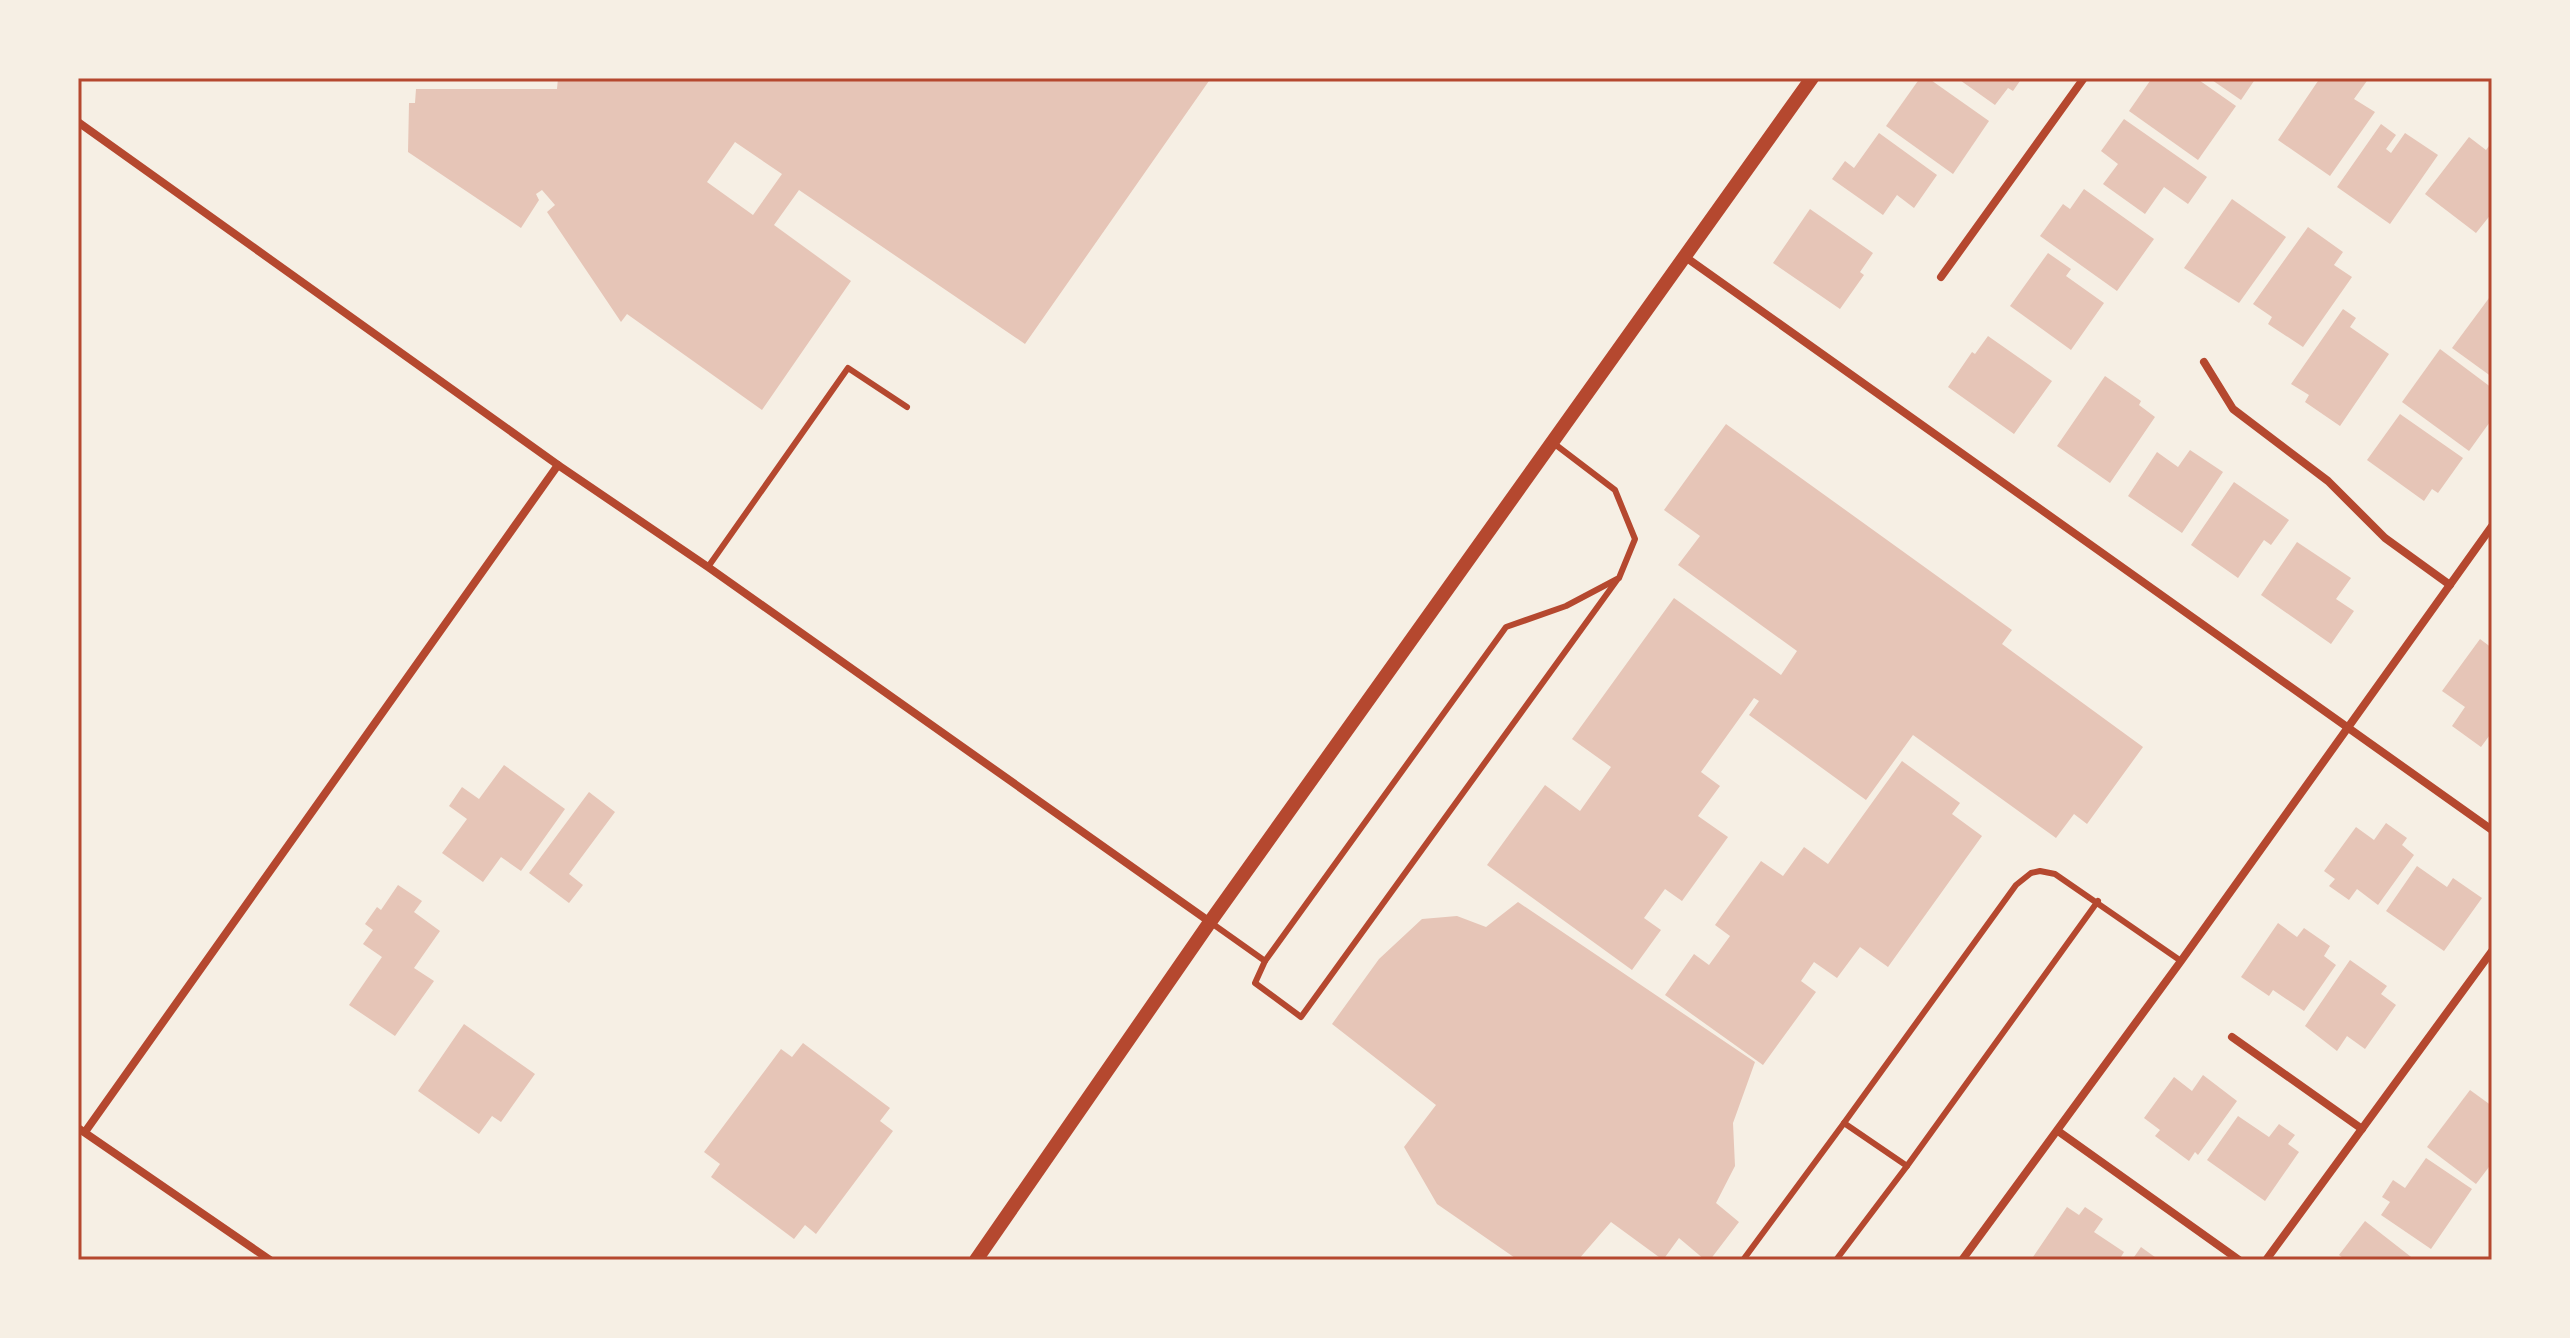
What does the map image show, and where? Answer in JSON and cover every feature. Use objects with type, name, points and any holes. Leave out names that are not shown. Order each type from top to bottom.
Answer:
[{"type":"street","points":[[976,1260],[1210,922],[1812,78]]},
{"type":"street","points":[[1941,277],[2084,78]]},
{"type":"street","points":[[78,122],[558,465],[708,567],[1210,922]]},
{"type":"street","points":[[1684,256],[2492,830]]},
{"type":"street","points":[[2204,362],[2233,409],[2328,481],[2385,538],[2450,585]]},
{"type":"street","points":[[270,1260],[82,1130],[558,465]]},
{"type":"street","points":[[1962,1260],[2181,961],[2492,526]]},
{"type":"street","points":[[2266,1260],[2492,951]]},
{"type":"street","points":[[2232,1037],[2362,1129]]},
{"type":"street","points":[[2058,1131],[2239,1260]]},
{"type":"lane","points":[[708,567],[848,368],[907,407]]},
{"type":"lane","points":[[1552,442],[1615,490],[1635,539],[1619,578],[1301,1017],[1255,983],[1265,961],[1506,627],[1566,606],[1619,578]]},
{"type":"lane","points":[[1743,1260],[2022,878],[2031,873],[2048,871],[2098,901],[2181,961]]},
{"type":"lane","points":[[1836,1260],[2098,901]]},
{"type":"lane","points":[[1210,922],[1265,961]]},
{"type":"lane","points":[[1844,1123],[1907,1166]]},
{"type":"building","points":[[558,78],[1211,78],[1025,344],[799,190],[774,225],[851,281],[762,410],[627,314],[621,322],[547,212],[555,205],[542,190],[536,194],[539,200],[521,228],[408,152],[409,103],[415,103],[416,89],[557,89]],"holes":[[[735,142],[782,174],[753,215],[707,182]]]},
{"type":"building","points":[[1920,78],[1928,78],[1989,121],[1953,174],[1886,126]]},
{"type":"building","points":[[1957,78],[2022,78],[2013,91],[2008,88],[1995,105]]},
{"type":"building","points":[[2152,78],[2196,78],[2236,106],[2198,160],[2129,111]]},
{"type":"building","points":[[2209,78],[2256,78],[2241,100]]},
{"type":"building","points":[[2320,78],[2369,78],[2354,99],[2375,112],[2330,176],[2278,140]]},
{"type":"building","points":[[2124,119],[2207,177],[2188,204],[2164,187],[2145,214],[2103,184],[2118,164],[2101,151]]},
{"type":"building","points":[[2381,124],[2396,135],[2386,149],[2391,153],[2405,133],[2438,155],[2390,224],[2337,187]]},
{"type":"building","points":[[1879,133],[1937,175],[1914,208],[1897,195],[1883,215],[1832,179],[1845,161],[1854,168]]},
{"type":"building","points":[[2469,137],[2486,150],[2492,142],[2492,213],[2476,233],[2425,194]]},
{"type":"building","points":[[2084,189],[2154,239],[2117,291],[2040,236],[2063,204],[2070,209]]},
{"type":"building","points":[[2232,199],[2286,237],[2239,303],[2184,268]]},
{"type":"building","points":[[1810,209],[1873,253],[1860,272],[1864,275],[1840,309],[1773,263]]},
{"type":"building","points":[[2308,227],[2343,252],[2334,265],[2352,277],[2303,347],[2268,324],[2272,317],[2253,304]]},
{"type":"building","points":[[2048,253],[2071,269],[2066,276],[2104,303],[2071,350],[2010,306]]},
{"type":"building","points":[[2492,294],[2492,377],[2452,348]]},
{"type":"building","points":[[2343,309],[2356,318],[2350,327],[2389,354],[2340,426],[2305,402],[2309,395],[2291,384]]},
{"type":"building","points":[[1988,336],[2052,381],[2014,434],[1948,387],[1972,352],[1975,354]]},
{"type":"building","points":[[2440,349],[2492,388],[2492,419],[2469,451],[2402,402]]},
{"type":"building","points":[[2105,376],[2141,401],[2139,405],[2155,417],[2110,483],[2057,446]]},
{"type":"building","points":[[2400,414],[2463,458],[2438,493],[2432,489],[2424,501],[2367,460]]},
{"type":"building","points":[[1726,424],[2012,630],[2002,644],[2143,747],[2087,824],[2074,814],[2056,838],[1913,735],[1866,800],[1749,715],[1759,701],[1754,698],[1701,772],[1720,786],[1698,816],[1728,837],[1682,901],[1665,889],[1644,918],[1661,930],[1632,970],[1487,865],[1545,785],[1580,811],[1611,767],[1572,739],[1674,598],[1781,675],[1797,651],[1678,565],[1700,536],[1664,510]]},
{"type":"building","points":[[2190,450],[2223,472],[2182,533],[2128,496],[2157,452],[2178,467]]},
{"type":"building","points":[[2234,482],[2289,520],[2271,545],[2264,540],[2238,578],[2191,545]]},
{"type":"building","points":[[2297,542],[2351,578],[2336,599],[2354,611],[2331,644],[2261,595]]},
{"type":"building","points":[[2480,639],[2492,648],[2492,732],[2481,747],[2452,726],[2465,707],[2442,691]]},
{"type":"building","points":[[1902,761],[1960,803],[1952,814],[1982,836],[1888,967],[1860,947],[1837,978],[1814,962],[1801,981],[1816,992],[1763,1065],[1665,995],[1694,954],[1709,965],[1730,936],[1715,925],[1761,861],[1783,876],[1804,847],[1828,864]]},
{"type":"building","points":[[504,765],[565,809],[521,871],[501,857],[483,882],[442,853],[467,819],[449,806],[462,787],[479,799]]},
{"type":"building","points":[[589,792],[615,812],[569,874],[583,885],[569,903],[529,873]]},
{"type":"building","points":[[2386,823],[2407,838],[2402,845],[2414,855],[2378,905],[2357,889],[2349,900],[2329,886],[2335,879],[2324,871],[2356,827],[2374,840]]},
{"type":"building","points":[[2417,866],[2447,887],[2453,878],[2482,898],[2444,951],[2386,911]]},
{"type":"building","points":[[398,885],[422,901],[414,912],[440,931],[414,968],[434,981],[395,1036],[349,1005],[382,957],[363,944],[373,930],[365,924],[377,907],[381,910]]},
{"type":"building","points":[[1518,902],[1755,1062],[1733,1123],[1735,1166],[1716,1203],[1739,1222],[1710,1260],[1705,1260],[1679,1238],[1663,1260],[1611,1222],[1578,1260],[1518,1260],[1437,1204],[1404,1147],[1436,1105],[1332,1024],[1379,959],[1422,919],[1457,916],[1486,927]]},
{"type":"building","points":[[2278,923],[2297,937],[2304,928],[2330,946],[2324,956],[2336,965],[2304,1011],[2273,990],[2269,996],[2241,977]]},
{"type":"building","points":[[2350,960],[2387,986],[2381,994],[2396,1005],[2365,1049],[2347,1036],[2337,1051],[2305,1026]]},
{"type":"building","points":[[464,1024],[535,1074],[501,1122],[492,1116],[479,1134],[418,1091]]},
{"type":"building","points":[[803,1043],[890,1108],[880,1121],[893,1131],[816,1234],[805,1225],[794,1239],[711,1177],[720,1164],[704,1152],[781,1049],[792,1057]]},
{"type":"building","points":[[2203,1075],[2237,1101],[2198,1155],[2195,1152],[2189,1161],[2155,1136],[2160,1130],[2144,1118],[2174,1077],[2192,1091]]},
{"type":"building","points":[[2470,1090],[2492,1106],[2492,1163],[2476,1184],[2427,1147]]},
{"type":"building","points":[[2238,1116],[2269,1137],[2279,1124],[2295,1135],[2288,1144],[2299,1152],[2265,1201],[2207,1160]]},
{"type":"building","points":[[2426,1158],[2472,1189],[2431,1249],[2381,1215],[2390,1202],[2382,1197],[2393,1180],[2405,1188]]},
{"type":"building","points":[[2067,1207],[2079,1215],[2085,1207],[2103,1219],[2094,1232],[2124,1252],[2119,1260],[2037,1260],[2033,1257]]},
{"type":"building","points":[[2365,1221],[2415,1260],[2346,1260],[2339,1255]]},
{"type":"building","points":[[2141,1247],[2159,1260],[2132,1260]]}]
